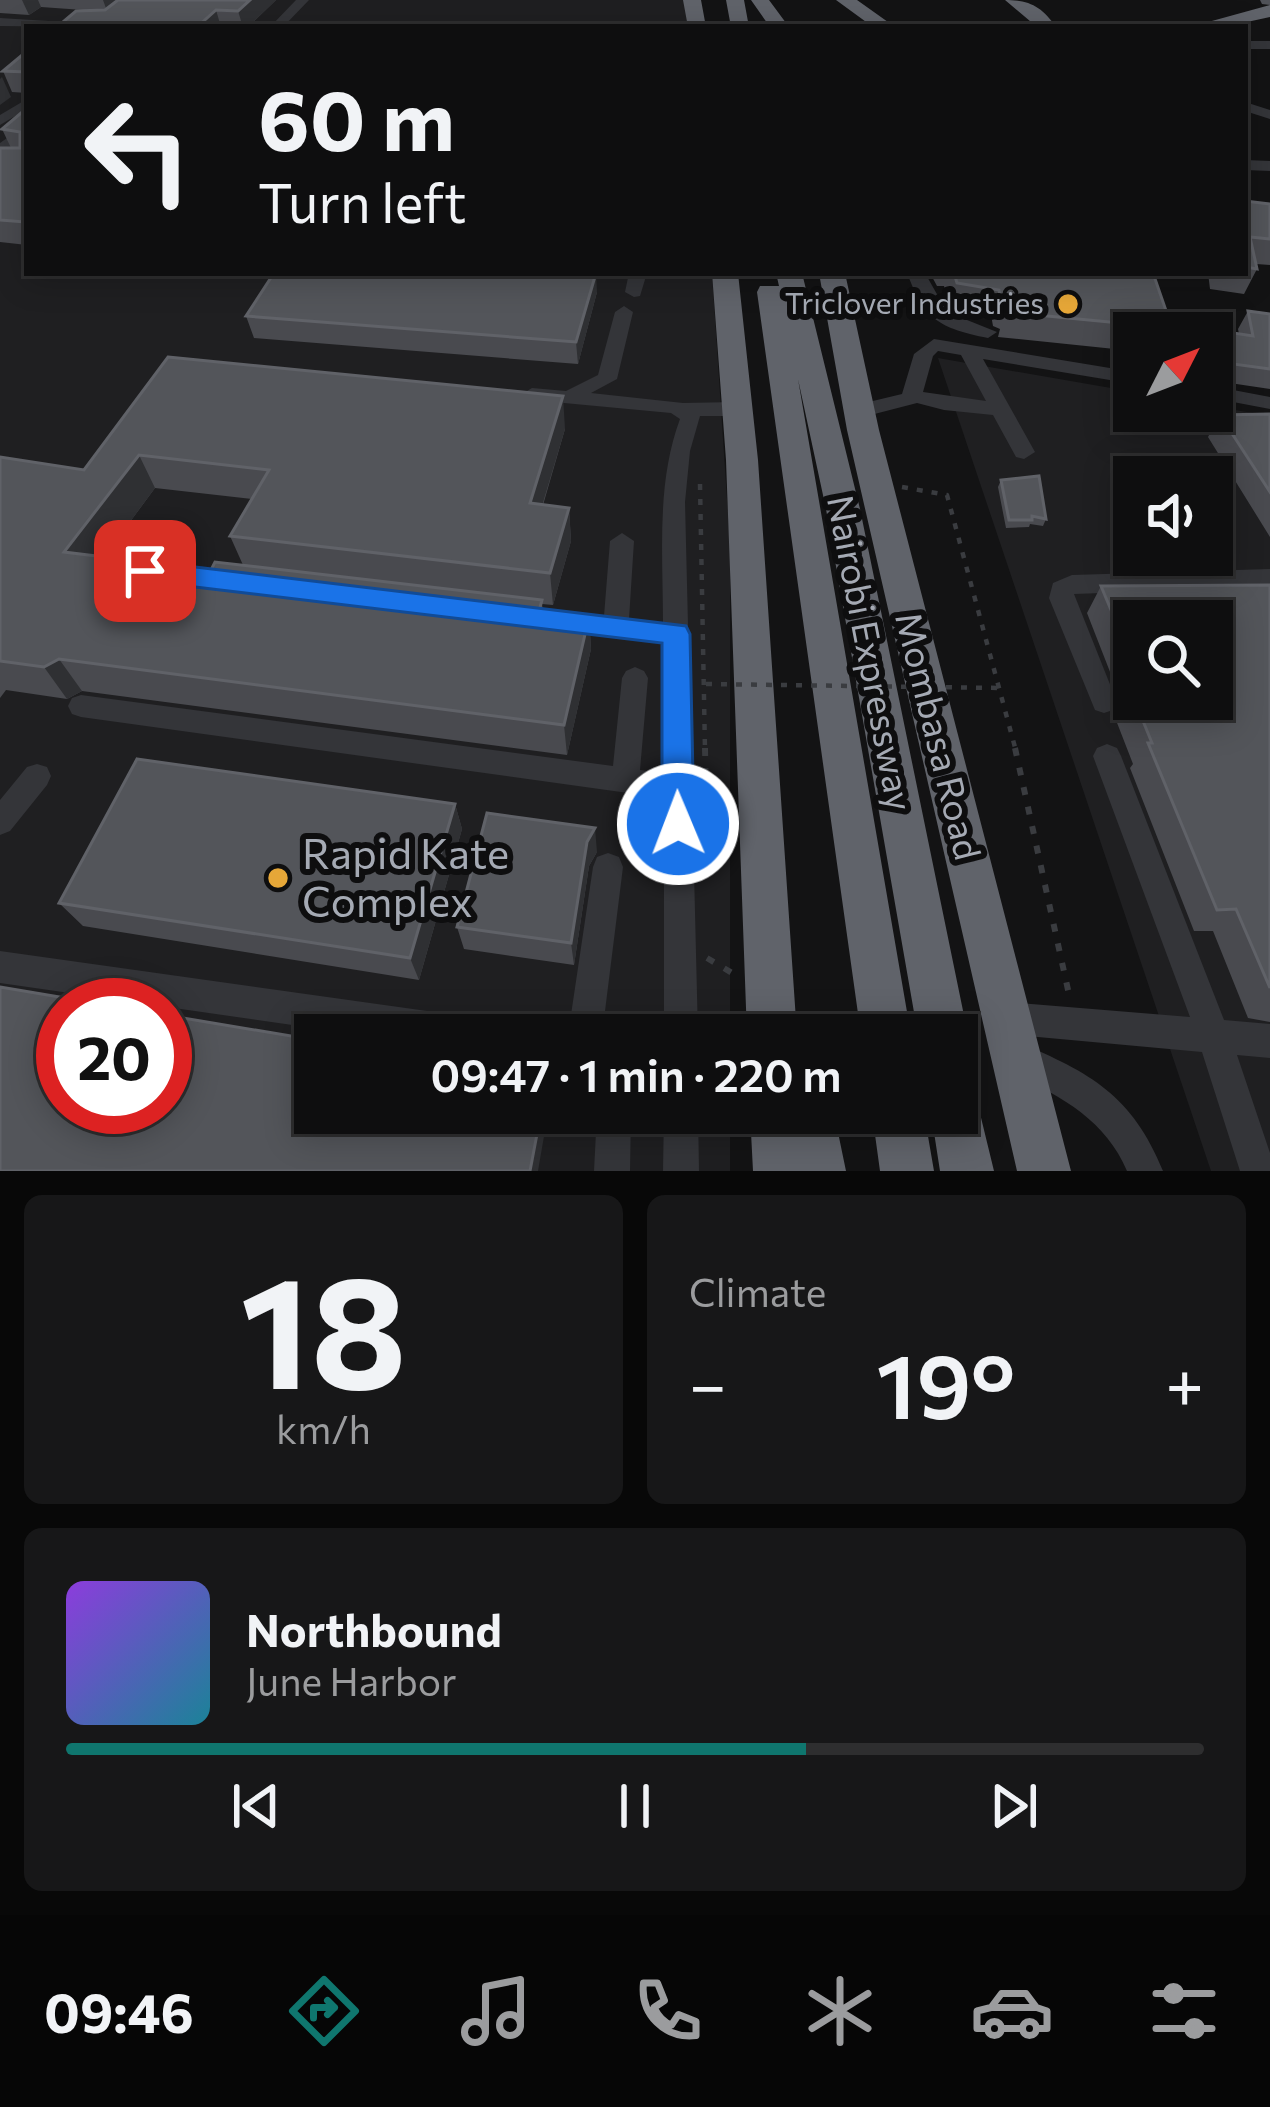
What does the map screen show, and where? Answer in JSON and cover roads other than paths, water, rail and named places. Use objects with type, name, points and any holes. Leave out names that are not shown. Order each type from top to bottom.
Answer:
[{"type":"highway","points":[[845,0],[881,24]]},
{"type":"highway","points":[[1014,0],[1045,24]]},
{"type":"highway","points":[[1205,24],[1269,6]]},
{"type":"highway","points":[[724,276],[742,460],[771,1012]]},
{"type":"highway","name":"Nairobi Expressway","points":[[767,276],[883,1014]]},
{"type":"highway","name":"Nairobi Expressway","points":[[790,276],[843,509],[939,1014]]},
{"type":"highway","name":"Mombasa Road","points":[[840,283],[859,411],[1044,1171]]},
{"type":"highway","points":[[765,878],[790,1014]]},
{"type":"highway","points":[[777,1134],[780,1171]]},
{"type":"highway","points":[[812,1134],[819,1171]]},
{"type":"highway","points":[[901,1134],[907,1171]]},
{"type":"highway","points":[[961,1134],[967,1171]]},
{"type":"lane","points":[[279,24],[303,0]]},
{"type":"lane","points":[[0,22],[32,24]]},
{"type":"lane","points":[[4,157],[24,132]]},
{"type":"lane","points":[[917,276],[934,314],[957,326],[988,332]]},
{"type":"lane","points":[[569,397],[607,380],[632,292]]},
{"type":"lane","points":[[859,411],[904,402],[912,395],[928,347],[967,348],[1113,374]]},
{"type":"lane","points":[[967,348],[1024,452]]},
{"type":"lane","points":[[498,391],[684,409],[737,409]]},
{"type":"lane","points":[[912,395],[944,404],[1000,409]]},
{"type":"lane","points":[[1233,396],[1270,403]]},
{"type":"lane","points":[[681,1014],[674,502],[679,451],[691,417],[684,409]]},
{"type":"lane","points":[[616,627],[622,541]]},
{"type":"lane","points":[[1104,702],[1061,598],[1062,589],[1072,584],[1270,578]]},
{"type":"lane","points":[[522,616],[676,634]]},
{"type":"lane","points":[[625,780],[635,678]]},
{"type":"lane","points":[[81,706],[677,787]]},
{"type":"lane","points":[[1107,756],[1214,1036],[1258,1171]]},
{"type":"lane","points":[[0,822],[37,776]]},
{"type":"lane","points":[[589,1014],[608,867]]},
{"type":"lane","points":[[0,967],[330,1014]]},
{"type":"lane","points":[[1011,1038],[1075,1022],[1270,1041]]},
{"type":"lane","points":[[1011,1038],[1105,1106],[1137,1146],[1145,1171]]},
{"type":"lane","points":[[612,1171],[613,1134]]},
{"type":"lane","points":[[681,1134],[681,1171]]},
{"type":"place","name":"Triclover Industries","points":[[1068,304]]},
{"type":"place","name":"Rapid Kate Complex","points":[[278,878]]}]
